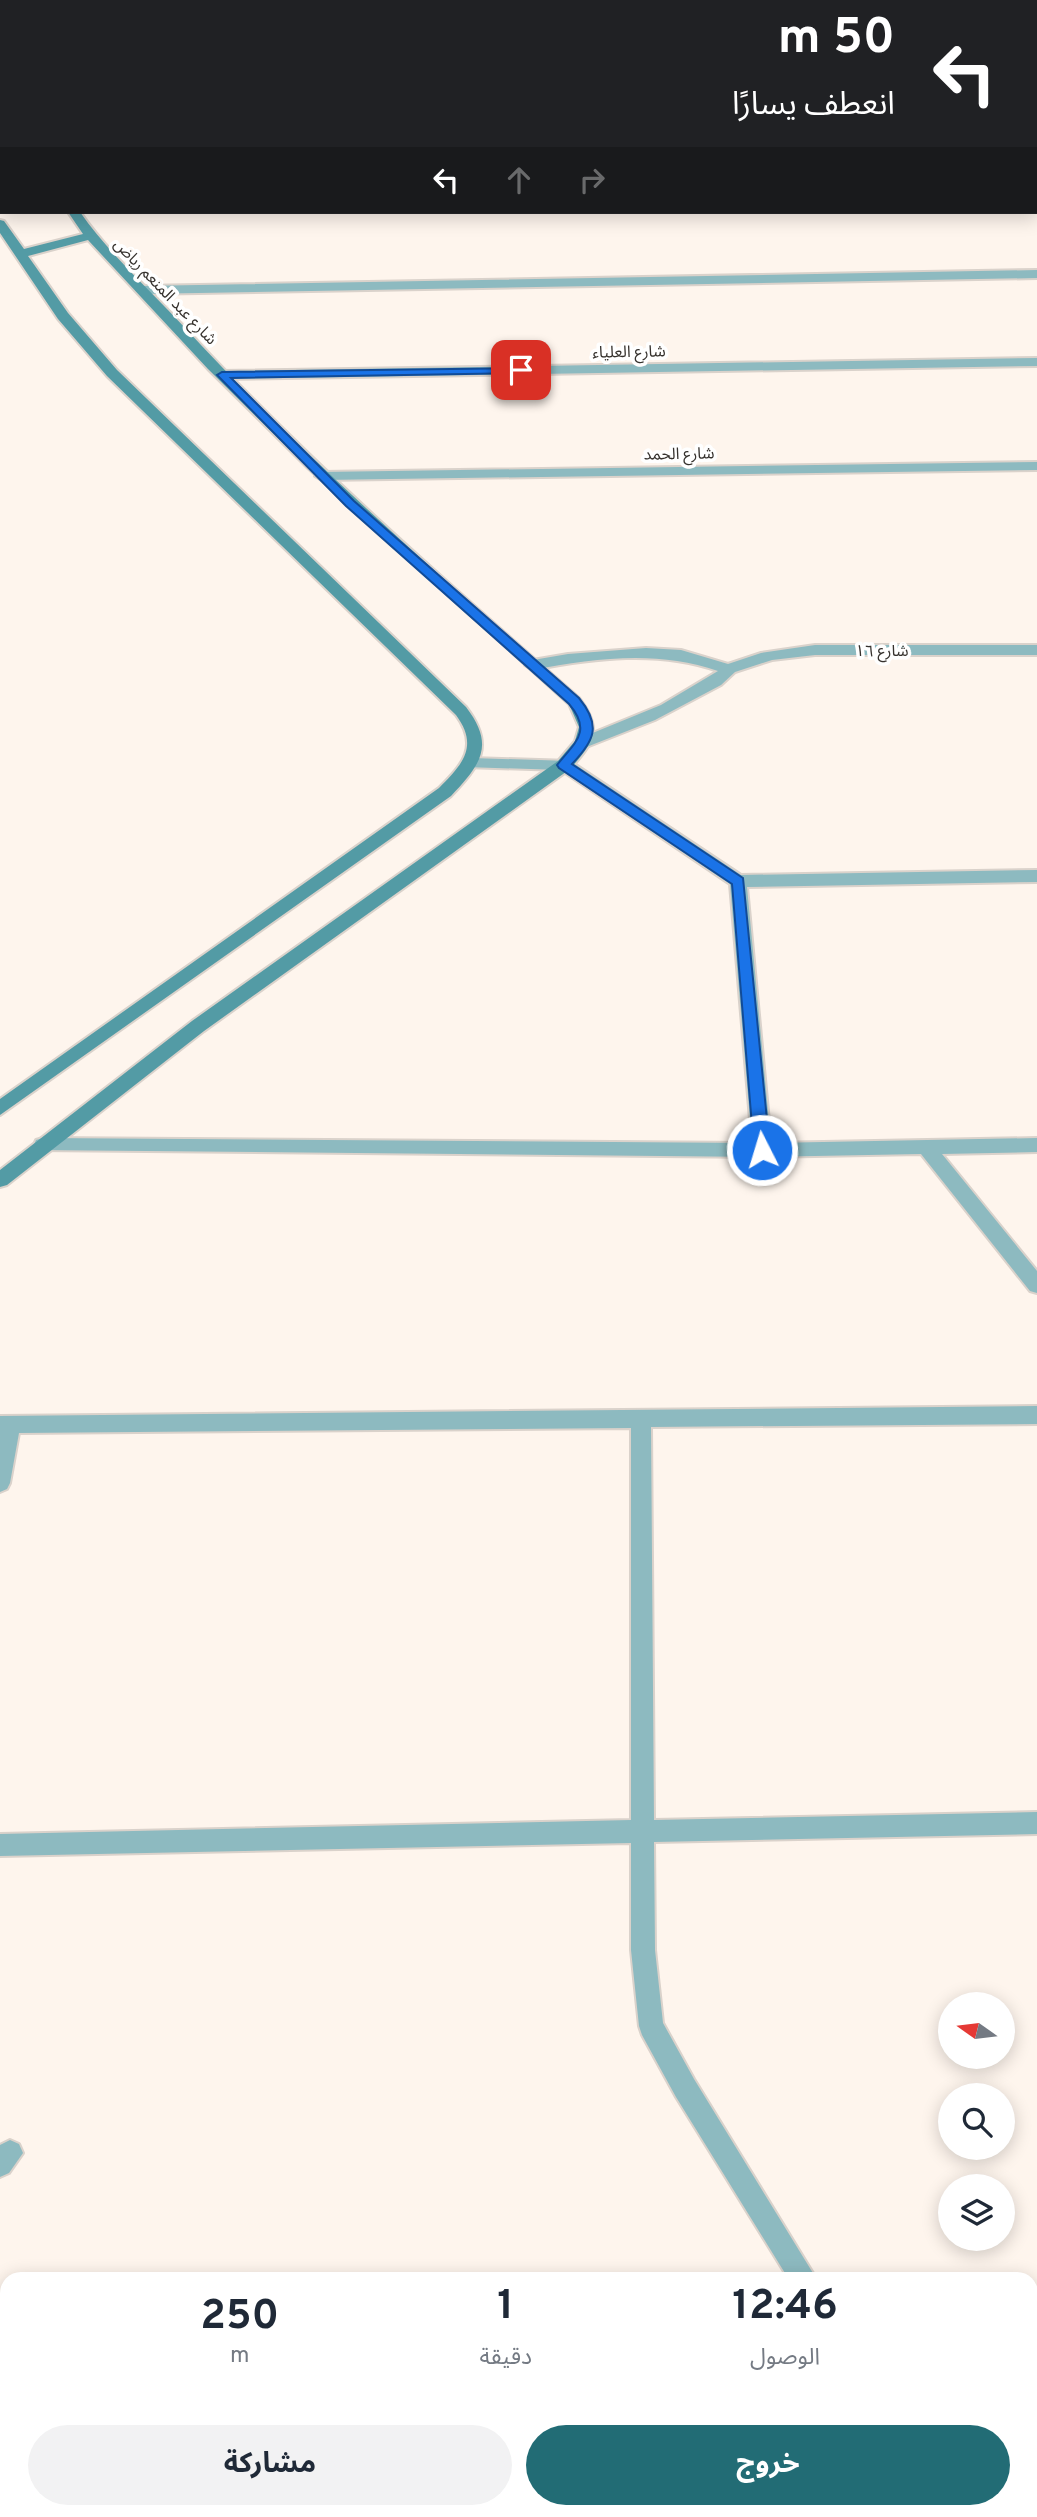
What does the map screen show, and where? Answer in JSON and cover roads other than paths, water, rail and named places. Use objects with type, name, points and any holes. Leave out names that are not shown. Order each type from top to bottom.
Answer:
[{"type":"main road","name":"شارع عبد المنعم رياض","points":[[75,214],[89,236],[322,476],[582,710],[588,732],[584,743]]},
{"type":"main road","points":[[0,224],[63,316],[112,373],[461,711],[470,721],[476,747],[471,763],[444,792],[0,1108]]},
{"type":"main road","points":[[20,254],[89,236]]},
{"type":"main road","points":[[0,1180],[198,1026],[564,765],[584,743]]},
{"type":"street","points":[[141,290],[1037,274]]},
{"type":"street","name":"شارع العلياء","points":[[222,375],[1037,362]]},
{"type":"street","name":"شارع الحمد","points":[[322,476],[1037,466]]},
{"type":"street","name":"شارع ١٦","points":[[584,743],[625,729],[655,714],[716,682],[729,670],[782,654],[815,650],[1037,650]]},
{"type":"street","points":[[533,665],[592,655],[657,654],[682,655],[729,670]]},
{"type":"street","points":[[471,763],[564,765],[738,881],[1037,876]]},
{"type":"street","points":[[738,881],[762,1150]]},
{"type":"street","points":[[43,1145],[762,1150],[1037,1144]]},
{"type":"street","points":[[926,1147],[1037,1285]]},
{"type":"street","points":[[0,1483],[5,1425],[1037,1415]]},
{"type":"street","points":[[641,1419],[643,1950],[651,2026],[685,2088],[799,2272]]},
{"type":"street","points":[[0,1844],[1037,1823]]}]
